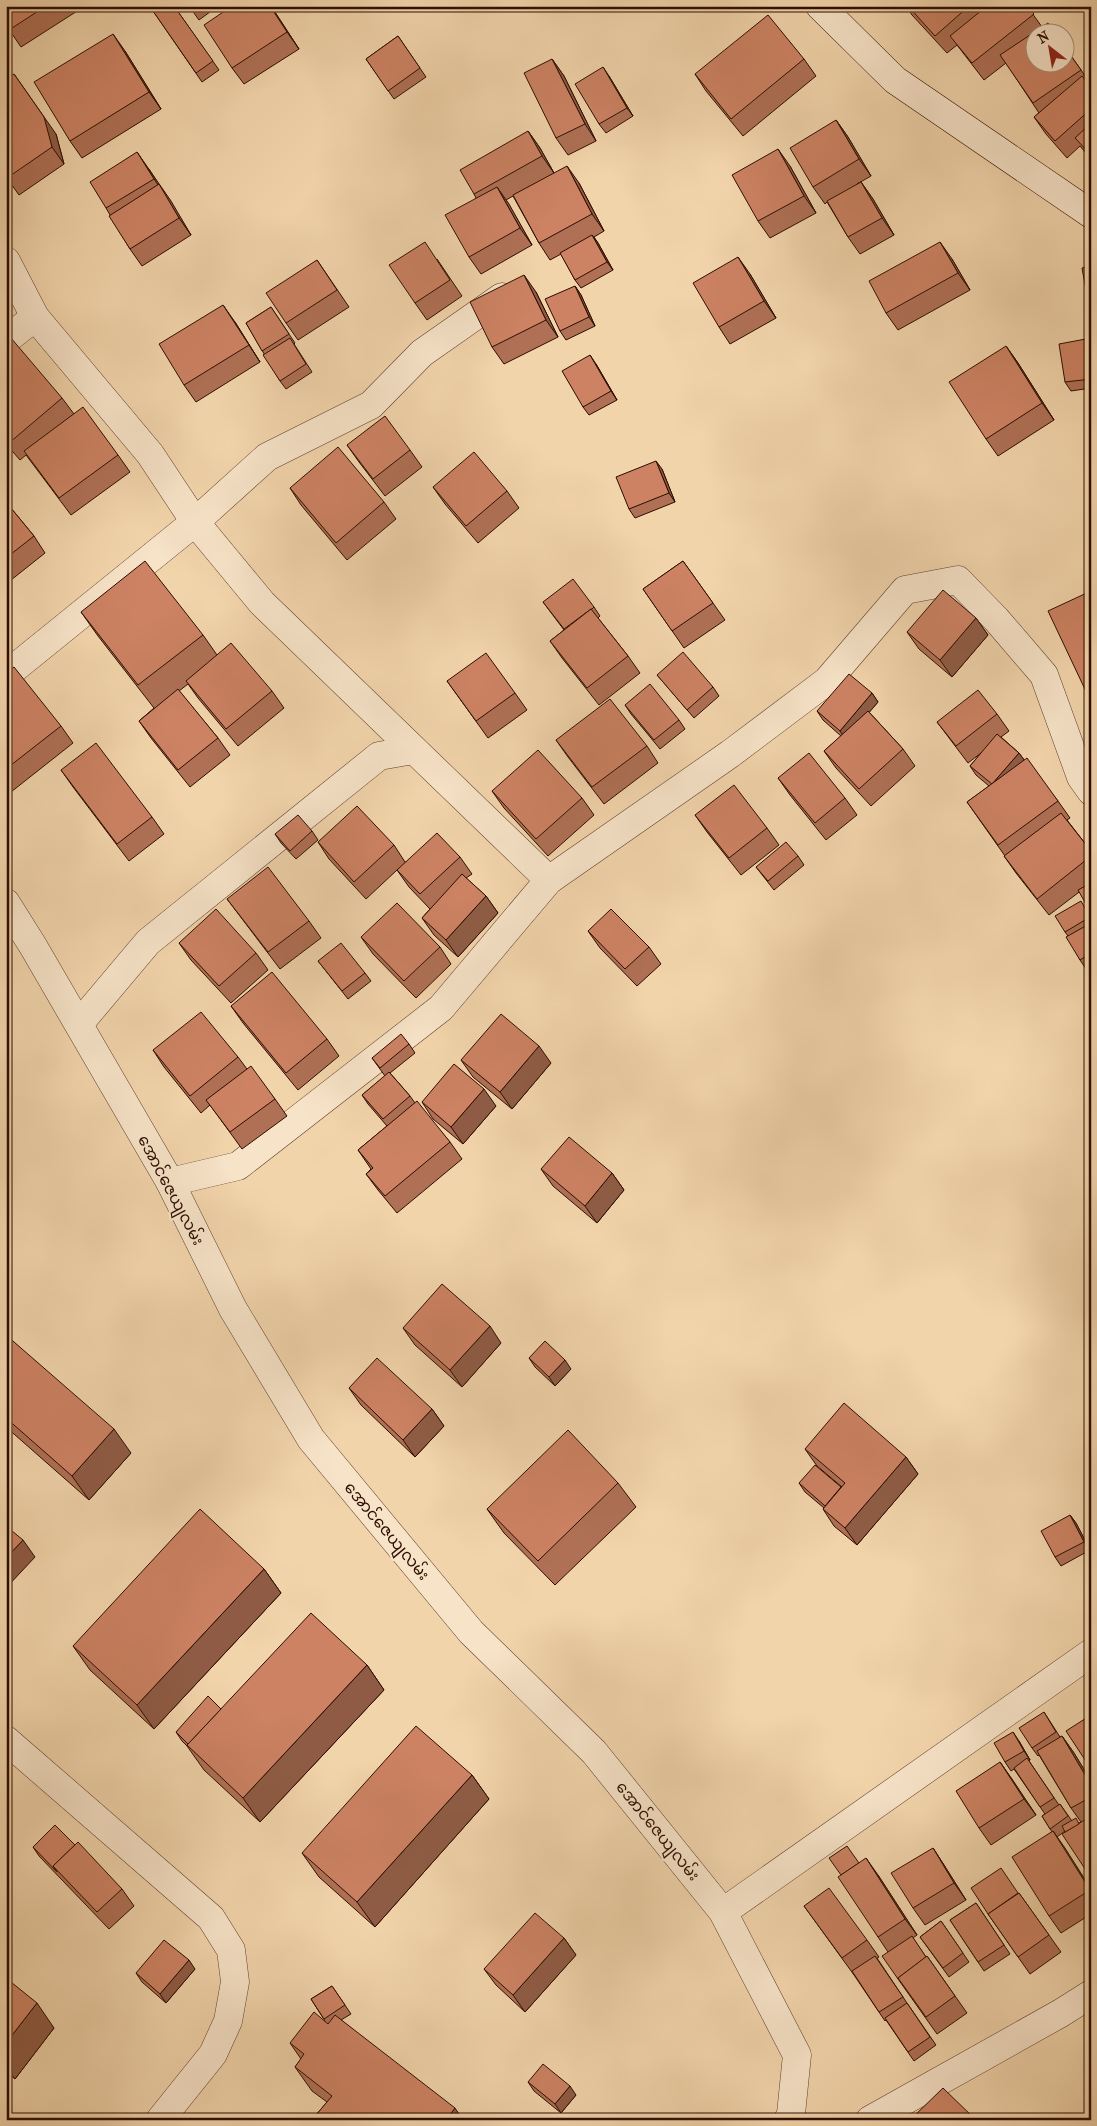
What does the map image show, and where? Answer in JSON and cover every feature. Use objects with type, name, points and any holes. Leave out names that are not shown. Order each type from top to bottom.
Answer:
[{"type":"street","points":[[820,6],[895,80],[1091,214]]},
{"type":"street","points":[[6,261],[36,317],[150,454],[195,522],[262,603],[549,880]]},
{"type":"street","points":[[6,675],[195,522],[267,457],[372,405],[422,353],[502,297]]},
{"type":"street","points":[[6,340],[36,317]]},
{"type":"street","points":[[170,1182],[238,1166],[441,1008],[549,880],[730,754],[827,681],[905,590],[958,580],[996,619],[1044,675],[1081,777],[1091,791]]},
{"type":"street","points":[[79,1024],[148,942],[379,756],[413,750]]},
{"type":"street","name":"အောင်ဇေယျလမ်း","points":[[6,903],[79,1024],[170,1182],[233,1309],[311,1438],[471,1632],[594,1752],[723,1912],[797,2055],[791,2114],[788,2120]]},
{"type":"street","points":[[723,1912],[1091,1653]]},
{"type":"street","points":[[6,1740],[211,1918],[231,1950],[235,1982],[228,2021],[213,2054],[160,2120]]},
{"type":"street","points":[[870,2120],[1061,2013],[1091,1994]]},
{"type":"building","points":[[6,6],[46,6],[9,30],[6,25]]},
{"type":"building","points":[[159,6],[174,6],[213,61],[196,73],[153,11]]},
{"type":"building","points":[[232,6],[270,6],[287,32],[232,68],[204,25]]},
{"type":"building","points":[[908,6],[969,6],[935,36]]},
{"type":"building","points":[[987,6],[1027,6],[1034,14],[972,63],[950,36]]},
{"type":"building","points":[[768,15],[804,59],[731,119],[695,74]]},
{"type":"building","points":[[113,34],[149,92],[70,141],[34,82]]},
{"type":"building","points":[[398,36],[420,68],[388,91],[366,59]]},
{"type":"building","points":[[1024,39],[1024,72],[1074,72],[1074,60],[1081,70],[1033,103],[1000,55]]},
{"type":"building","points":[[552,59],[585,124],[556,138],[524,73]]},
{"type":"building","points":[[603,67],[627,108],[599,124],[575,84]]},
{"type":"building","points":[[14,74],[44,117],[52,147],[7,178],[6,79]]},
{"type":"building","points":[[1082,76],[1091,87],[1091,109],[1055,141],[1034,117]]},
{"type":"building","points":[[836,120],[859,159],[813,187],[790,148]]},
{"type":"building","points":[[1091,123],[1091,155],[1075,138]]},
{"type":"building","points":[[528,131],[542,156],[474,194],[460,170]]},
{"type":"building","points":[[778,149],[804,196],[758,221],[732,175]]},
{"type":"building","points":[[137,152],[154,179],[106,208],[90,182]]},
{"type":"building","points":[[567,166],[592,214],[539,243],[513,195]]},
{"type":"building","points":[[861,182],[882,218],[848,237],[827,201]]},
{"type":"building","points":[[159,184],[179,218],[130,249],[109,216]]},
{"type":"building","points":[[497,187],[520,228],[469,257],[445,215]]},
{"type":"building","points":[[592,235],[607,262],[575,280],[560,253]]},
{"type":"building","points":[[425,242],[450,280],[415,303],[389,265]]},
{"type":"building","points":[[940,242],[958,273],[886,313],[869,281]]},
{"type":"building","points":[[738,257],[764,301],[719,327],[693,283]]},
{"type":"building","points":[[317,260],[337,290],[286,323],[266,293]]},
{"type":"building","points":[[1091,266],[1091,307],[1089,307],[1082,268]]},
{"type":"building","points":[[524,275],[546,320],[492,347],[470,302]]},
{"type":"building","points":[[575,286],[589,317],[560,331],[545,299]]},
{"type":"building","points":[[223,305],[249,345],[184,385],[159,344]]},
{"type":"building","points":[[271,307],[289,334],[262,351],[246,323]]},
{"type":"building","points":[[11,338],[62,398],[9,443],[6,441],[6,343]]},
{"type":"building","points":[[290,338],[306,364],[280,381],[263,355]]},
{"type":"building","points":[[1091,338],[1091,379],[1065,382],[1059,344]]},
{"type":"building","points":[[1006,346],[1042,403],[986,439],[949,382]]},
{"type":"building","points":[[590,355],[611,391],[583,407],[562,371]]},
{"type":"building","points":[[83,407],[118,455],[59,498],[24,451]]},
{"type":"building","points":[[385,416],[410,450],[373,479],[347,445]]},
{"type":"building","points":[[338,447],[384,502],[336,543],[290,488]]},
{"type":"building","points":[[474,452],[507,491],[466,526],[433,487]]},
{"type":"building","points":[[656,461],[669,493],[629,509],[616,477]]},
{"type":"building","points":[[6,502],[34,536],[6,558]]},
{"type":"building","points":[[145,561],[203,635],[138,685],[81,612]]},
{"type":"building","points":[[683,561],[713,603],[672,631],[643,589]]},
{"type":"building","points":[[573,579],[594,607],[564,629],[543,602]]},
{"type":"building","points":[[943,590],[976,618],[940,660],[907,632]]},
{"type":"building","points":[[1091,591],[1091,702],[1048,611]]},
{"type":"building","points":[[591,609],[628,656],[587,688],[550,641]]},
{"type":"building","points":[[231,643],[272,691],[226,729],[186,681]]},
{"type":"building","points":[[683,652],[713,687],[687,710],[657,675]]},
{"type":"building","points":[[486,653],[515,693],[476,721],[447,681]]},
{"type":"building","points":[[14,667],[61,726],[6,769],[6,673]]},
{"type":"building","points":[[849,674],[872,693],[840,731],[817,711]]},
{"type":"building","points":[[650,684],[679,720],[654,740],[625,705]]},
{"type":"building","points":[[178,689],[218,738],[178,770],[139,721]]},
{"type":"building","points":[[978,690],[997,714],[956,746],[937,722]]},
{"type":"building","points":[[610,699],[647,746],[592,787],[556,740]]},
{"type":"building","points":[[868,711],[903,749],[859,789],[824,751]]},
{"type":"building","points":[[997,734],[1019,753],[992,784],[970,766]]},
{"type":"building","points":[[96,743],[152,817],[117,844],[61,770]]},
{"type":"building","points":[[538,750],[582,798],[536,839],[492,791]]},
{"type":"building","points":[[809,753],[845,798],[815,823],[778,778]]},
{"type":"building","points":[[1027,758],[1058,801],[998,845],[967,802]]},
{"type":"building","points":[[734,785],[767,828],[729,858],[695,815]]},
{"type":"building","points":[[357,806],[394,845],[354,882],[318,842]]},
{"type":"building","points":[[1061,813],[1091,851],[1091,856],[1037,899],[1004,856]]},
{"type":"building","points":[[298,815],[312,831],[290,851],[275,834]]},
{"type":"building","points":[[437,833],[460,857],[420,894],[397,870]]},
{"type":"building","points":[[786,842],[798,856],[768,881],[756,867]]},
{"type":"building","points":[[268,867],[309,921],[268,952],[227,899]]},
{"type":"building","points":[[462,874],[486,896],[446,940],[422,918]]},
{"type":"building","points":[[1091,883],[1091,913],[1078,890]]},
{"type":"building","points":[[1081,901],[1090,917],[1065,932],[1055,916]]},
{"type":"building","points":[[397,903],[440,947],[404,981],[361,937]]},
{"type":"building","points":[[216,909],[256,953],[219,986],[179,943]]},
{"type":"building","points":[[611,909],[649,947],[625,969],[588,931]]},
{"type":"building","points":[[1091,923],[1091,953],[1080,960],[1066,937]]},
{"type":"building","points":[[341,943],[365,973],[342,991],[318,961]]},
{"type":"building","points":[[272,972],[327,1039],[286,1073],[231,1006]]},
{"type":"building","points":[[201,1012],[238,1057],[190,1096],[153,1050]]},
{"type":"building","points":[[501,1014],[539,1046],[500,1092],[461,1060]]},
{"type":"building","points":[[401,1034],[409,1044],[380,1068],[372,1058]]},
{"type":"building","points":[[454,1064],[484,1089],[451,1127],[422,1102]]},
{"type":"building","points":[[251,1066],[275,1099],[230,1132],[206,1100]]},
{"type":"building","points":[[389,1072],[410,1096],[383,1119],[362,1095]]},
{"type":"building","points":[[417,1101],[450,1142],[385,1196],[366,1174],[373,1168],[358,1150]]},
{"type":"building","points":[[569,1137],[612,1173],[585,1206],[541,1169]]},
{"type":"building","points":[[442,1284],[490,1326],[450,1370],[403,1328]]},
{"type":"building","points":[[6,1335],[114,1429],[72,1476],[6,1418]]},
{"type":"building","points":[[545,1341],[565,1360],[549,1377],[529,1358]]},
{"type":"building","points":[[377,1358],[432,1409],[403,1440],[349,1388]]},
{"type":"building","points":[[844,1403],[906,1457],[845,1528],[823,1509],[845,1483],[805,1449]]},
{"type":"building","points":[[568,1430],[618,1483],[538,1561],[487,1509]]},
{"type":"building","points":[[815,1465],[841,1487],[825,1506],[799,1483]]},
{"type":"building","points":[[200,1509],[264,1569],[137,1705],[73,1646]]},
{"type":"building","points":[[1070,1515],[1084,1542],[1055,1557],[1041,1531]]},
{"type":"building","points":[[6,1526],[23,1540],[6,1558]]},
{"type":"building","points":[[311,1613],[367,1665],[243,1798],[187,1745]]},
{"type":"building","points":[[208,1696],[221,1709],[188,1744],[176,1732]]},
{"type":"building","points":[[1044,1712],[1056,1732],[1032,1748],[1019,1728]]},
{"type":"building","points":[[1091,1715],[1091,1769],[1066,1731]]},
{"type":"building","points":[[416,1726],[472,1775],[357,1902],[302,1853]]},
{"type":"building","points":[[1013,1732],[1024,1751],[1005,1762],[994,1743]]},
{"type":"building","points":[[1062,1736],[1091,1785],[1091,1797],[1071,1808],[1037,1751]]},
{"type":"building","points":[[1027,1758],[1054,1798],[1040,1807],[1014,1768]]},
{"type":"building","points":[[1000,1762],[1024,1799],[979,1828],[956,1791]]},
{"type":"building","points":[[1060,1804],[1068,1816],[1050,1829],[1042,1816]]},
{"type":"building","points":[[1091,1816],[1091,1878],[1062,1834]]},
{"type":"building","points":[[1076,1818],[1079,1824],[1065,1832],[1062,1826]]},
{"type":"building","points":[[55,1825],[75,1845],[53,1866],[57,1872],[33,1847]]},
{"type":"building","points":[[1053,1831],[1090,1890],[1049,1916],[1012,1857]]},
{"type":"building","points":[[78,1842],[122,1889],[97,1912],[53,1866]]},
{"type":"building","points":[[847,1846],[859,1863],[841,1875],[829,1858]]},
{"type":"building","points":[[933,1848],[954,1883],[913,1908],[891,1873]]},
{"type":"building","points":[[866,1858],[905,1919],[878,1937],[838,1877]]},
{"type":"building","points":[[1001,1868],[1018,1893],[988,1914],[971,1888]]},
{"type":"building","points":[[829,1888],[867,1940],[842,1958],[804,1906]]},
{"type":"building","points":[[1019,1893],[1049,1935],[1018,1957],[988,1914]]},
{"type":"building","points":[[976,1903],[1004,1945],[978,1962],[950,1920]]},
{"type":"building","points":[[535,1913],[564,1938],[513,1995],[484,1969]]},
{"type":"building","points":[[941,1921],[963,1953],[943,1968],[920,1937]]},
{"type":"building","points":[[912,1936],[926,1957],[898,1979],[882,1956]]},
{"type":"building","points":[[164,1940],[189,1960],[160,1994],[136,1973]]},
{"type":"building","points":[[875,1956],[903,1997],[879,2012],[852,1971]]},
{"type":"building","points":[[927,1956],[955,1996],[926,2017],[898,1978]]},
{"type":"building","points":[[6,1978],[37,2003],[6,2043]]},
{"type":"building","points":[[332,1986],[345,2005],[324,2019],[311,1999]]},
{"type":"building","points":[[907,2003],[930,2037],[908,2052],[885,2018]]},
{"type":"building","points":[[314,2012],[328,2024],[335,2015],[455,2108],[446,2120],[322,2120],[316,2115],[332,2096],[295,2067],[304,2054],[290,2043]]},
{"type":"building","points":[[543,2064],[570,2086],[555,2104],[528,2082]]},
{"type":"building","points":[[943,2088],[976,2120],[910,2120]]}]
